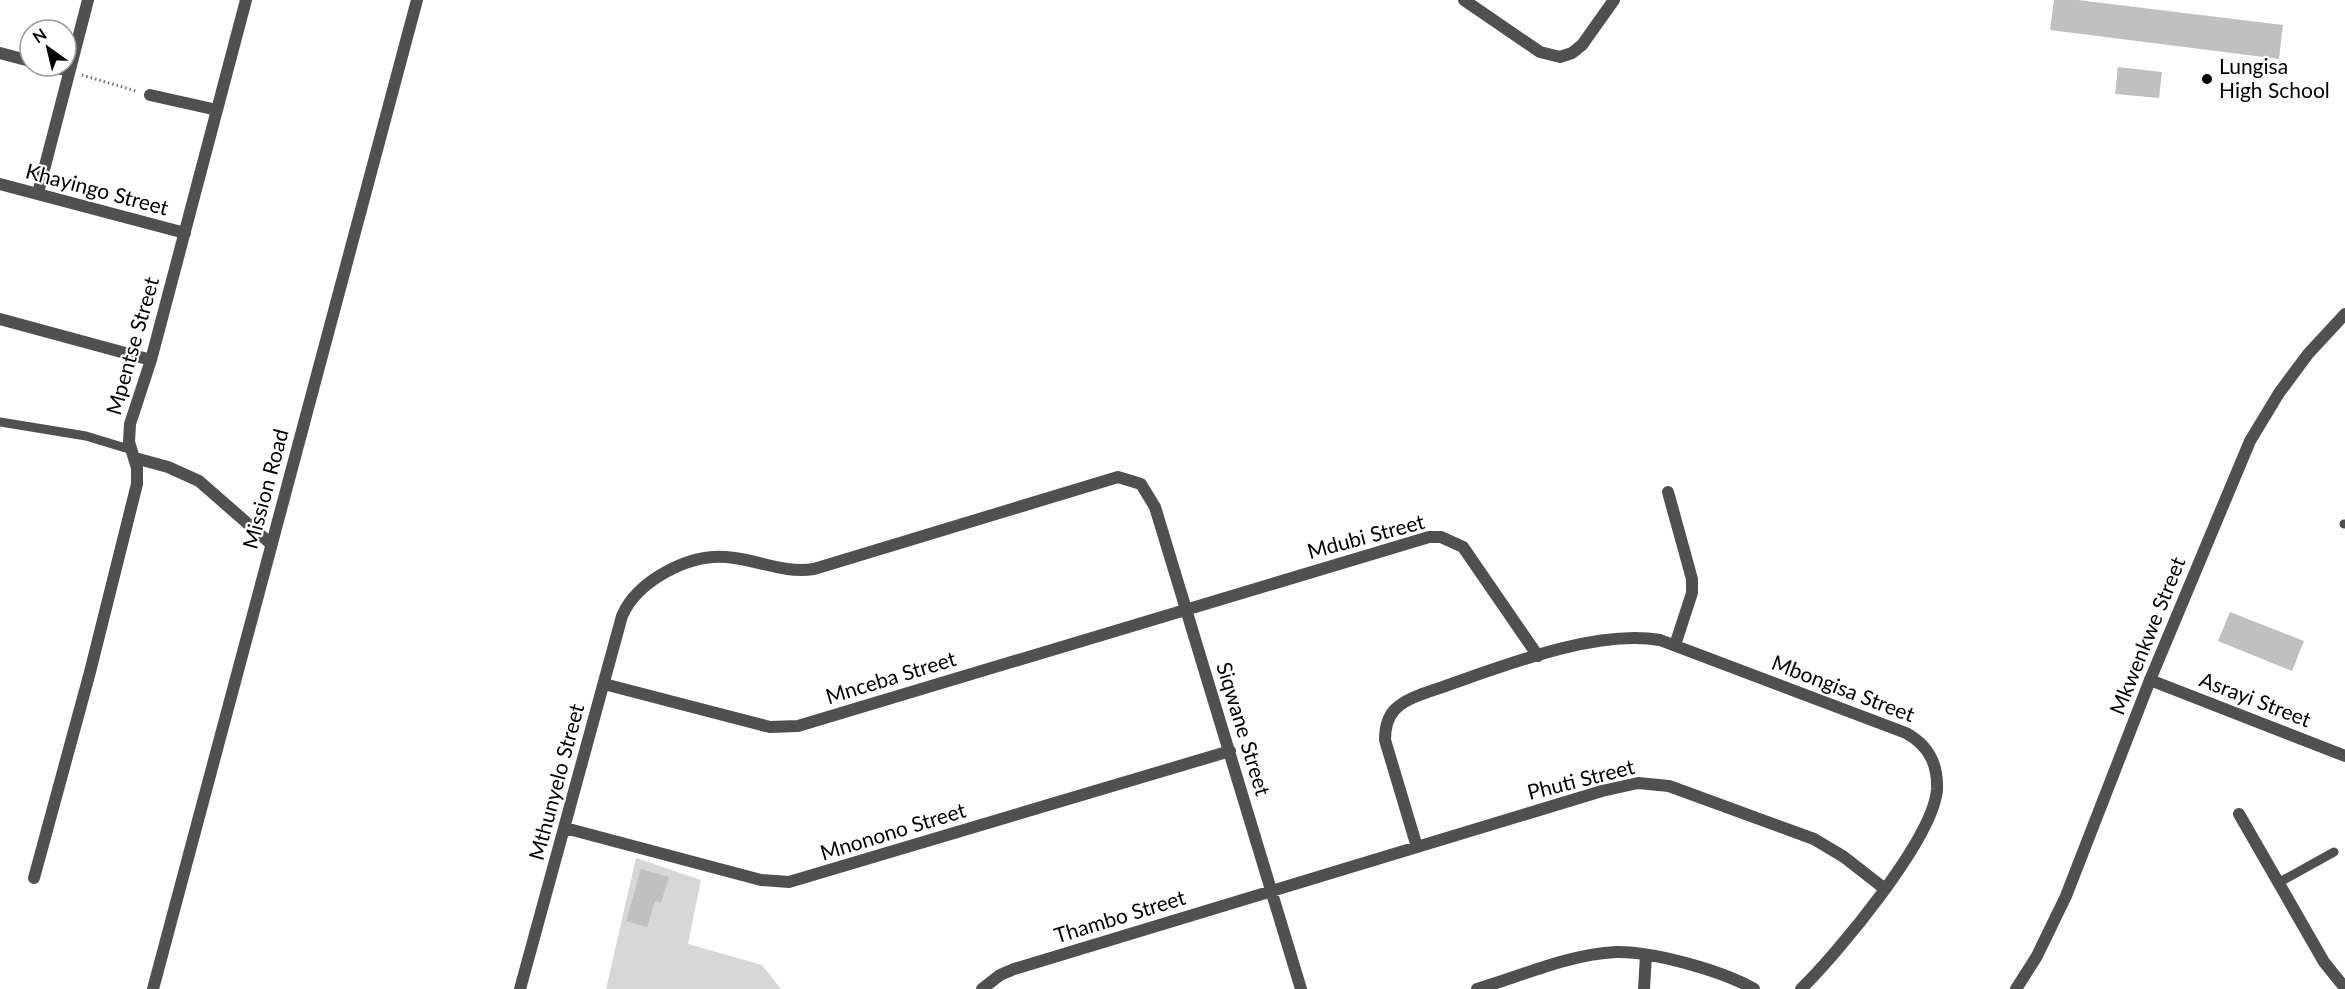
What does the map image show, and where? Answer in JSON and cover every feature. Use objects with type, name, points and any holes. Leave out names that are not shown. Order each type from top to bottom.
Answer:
[{"type":"street","points":[[78,37],[88,0]]},
{"type":"street","name":"Mpentse Street","points":[[34,878],[90,672],[137,484],[130,424],[151,360],[246,0]]},
{"type":"street","name":"Mission Road","points":[[153,989],[417,0]]},
{"type":"street","points":[[1464,0],[1540,52],[1560,57],[1572,53],[1582,45],[1614,0]]},
{"type":"street","points":[[0,53],[18,58]]},
{"type":"street","points":[[38,194],[67,78]]},
{"type":"street","points":[[150,94],[217,110]]},
{"type":"street","name":"Khayingo Street","points":[[0,184],[184,233]]},
{"type":"street","name":"Mkwenkwe Street","points":[[2016,989],[2037,956],[2066,896],[2150,680],[2250,441],[2290,377],[2345,314]]},
{"type":"street","points":[[0,319],[151,360]]},
{"type":"street","points":[[133,454],[199,482],[272,544]]},
{"type":"street","name":"Siqwane Street","points":[[640,589],[674,570],[709,557],[728,557],[801,571],[1108,479],[1129,479],[1141,484],[1155,507],[1301,989]]},
{"type":"street","points":[[1668,492],[1692,579],[1692,593],[1675,645]]},
{"type":"street","name":"Mdubi Street","points":[[1186,611],[1414,540],[1441,537],[1453,541],[1470,556],[1538,656]]},
{"type":"street","name":"Mthunyelo Street","points":[[520,989],[622,616],[640,589]]},
{"type":"street","name":"Mnceba Street","points":[[604,684],[770,727],[798,726],[1186,611]]},
{"type":"street","name":"Mbongisa Street","points":[[1417,847],[1385,740],[1385,729],[1393,709],[1403,701],[1538,656],[1623,637],[1660,640],[1675,645],[1906,733],[1919,740],[1928,750],[1936,774],[1937,791],[1933,808],[1920,836],[1885,889],[1836,951],[1801,989]]},
{"type":"street","name":"Asrayi Street","points":[[2150,680],[2345,756]]},
{"type":"street","name":"Mnonono Street","points":[[565,828],[761,880],[789,882],[1230,750]]},
{"type":"street","name":"Phuti Street","points":[[1273,892],[1611,788],[1654,783],[1814,839],[1844,857],[1885,889]]},
{"type":"street","points":[[2239,814],[2324,962],[2345,988]]},
{"type":"street","name":"Thambo Street","points":[[982,989],[1000,975],[1014,969],[1273,892]]},
{"type":"street","points":[[1477,989],[1598,954],[1617,952],[1646,955],[1720,974],[1754,989]]},
{"type":"street","points":[[1644,989],[1646,955]]},
{"type":"lane","points":[[0,422],[86,436],[133,454]]},
{"type":"lane","points":[[2278,883],[2334,852]]},
{"type":"path","points":[[78,74],[150,94]]},
{"type":"shaded area","points":[[636,858],[701,880],[688,944],[762,965],[781,989],[606,989]]},
{"type":"building","points":[[2054,0],[2078,0],[2283,25],[2279,59],[2050,30]]},
{"type":"building","points":[[2118,67],[2162,72],[2159,98],[2115,94]]},
{"type":"building","points":[[2230,612],[2304,641],[2292,671],[2218,641]]},
{"type":"building","points":[[641,869],[669,877],[661,903],[655,901],[647,927],[626,921]]},
{"type":"place","name":"Lungisa High School","points":[[2207,79]]}]
